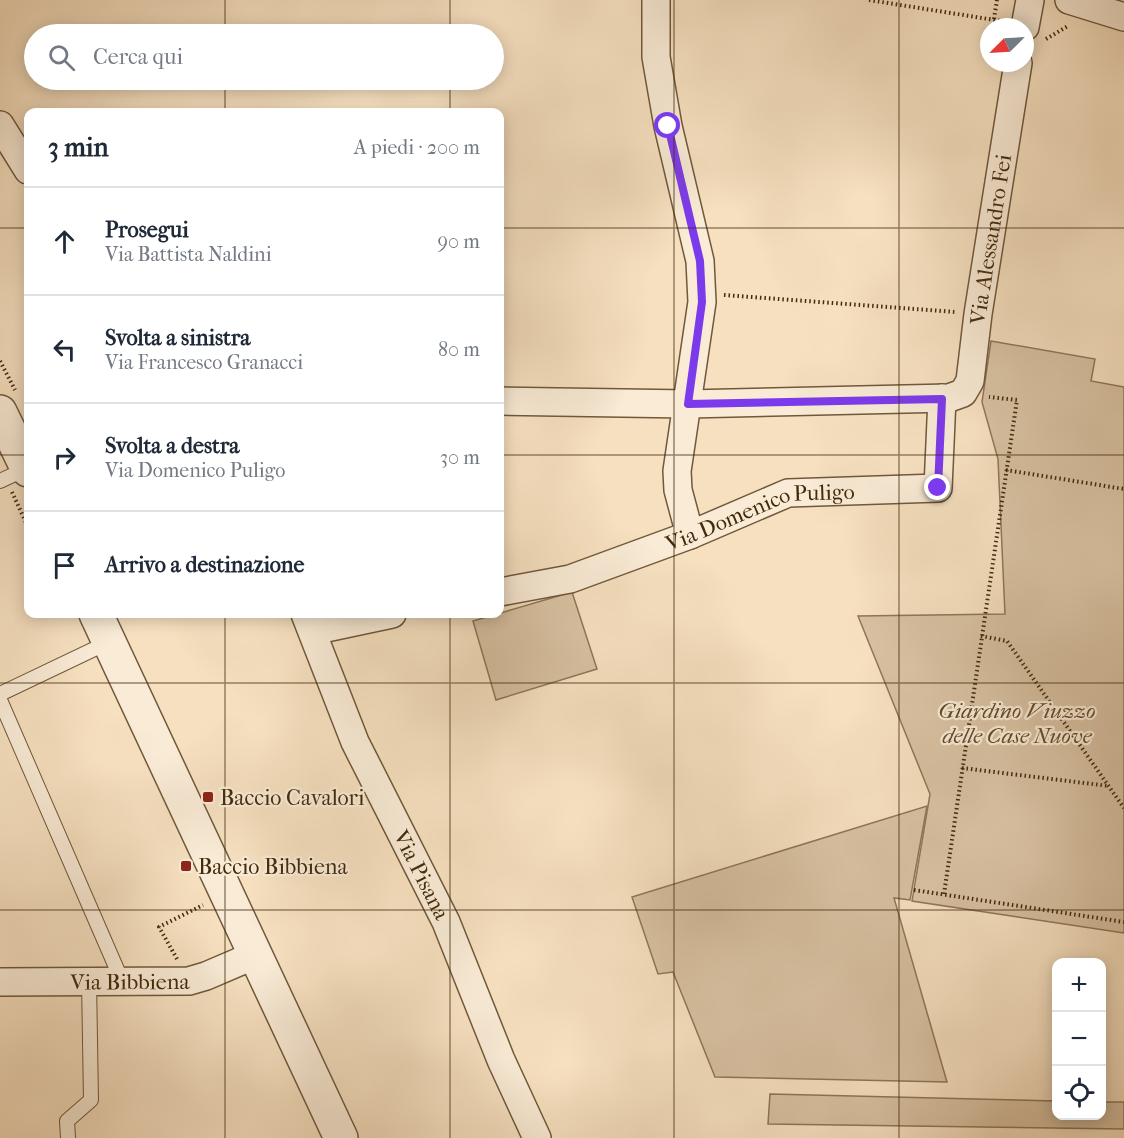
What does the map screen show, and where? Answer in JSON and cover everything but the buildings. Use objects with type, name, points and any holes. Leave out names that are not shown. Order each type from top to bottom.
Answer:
[{"type":"street","points":[[656,0],[656,57],[668,126],[700,261],[701,293],[677,480],[690,535]]},
{"type":"street","points":[[1021,18],[1030,0]]},
{"type":"street","points":[[1069,0],[1124,17]]},
{"type":"street","name":"Via Alessandro Fei","points":[[953,395],[970,381],[978,314],[1017,72]]},
{"type":"street","points":[[0,125],[24,164]]},
{"type":"street","points":[[504,401],[688,404],[953,395]]},
{"type":"street","name":"Via Domenico Puligo","points":[[504,591],[570,579],[690,535],[788,493],[938,488],[953,395]]},
{"type":"street","points":[[12,424],[15,474]]},
{"type":"street","points":[[308,622],[350,618]]},
{"type":"street","name":"Via Pisana","points":[[308,622],[354,742],[446,922],[501,1060],[537,1138]]},
{"type":"street","points":[[102,628],[341,1138]]},
{"type":"street","name":"Via Bibbiena","points":[[0,981],[172,982],[198,979],[255,955]]},
{"type":"lane","points":[[0,694],[102,628]]},
{"type":"lane","points":[[0,700],[122,981]]},
{"type":"lane","points":[[68,1138],[67,1121],[91,1100],[89,981]]},
{"type":"path","points":[[869,0],[987,18]]},
{"type":"path","points":[[994,18],[997,0]]},
{"type":"path","points":[[701,293],[978,314]]},
{"type":"path","points":[[944,894],[1017,400],[953,395]]},
{"type":"path","points":[[1006,470],[1124,489]]},
{"type":"path","points":[[15,474],[24,511]]},
{"type":"path","points":[[981,636],[1007,641],[1124,808]]},
{"type":"path","points":[[962,768],[1109,786]]},
{"type":"path","points":[[914,890],[1124,922]]},
{"type":"green space","name":"Giardino Viuzzo delle Case Nuove","points":[[991,341],[1095,359],[1091,381],[1124,387],[1124,933],[912,901],[930,794],[858,616],[1005,614],[998,459],[982,402]]},
{"type":"green space","points":[[572,592],[597,669],[496,700],[473,621],[483,618],[504,618],[504,612]]},
{"type":"green space","points":[[927,806],[910,900],[894,898],[947,1082],[715,1077],[673,972],[658,974],[632,897]]},
{"type":"green space","points":[[770,1094],[1052,1101],[1052,1120],[1106,1120],[1106,1102],[1124,1102],[1124,1129],[768,1124]]},
{"type":"place","name":"Baccio Cavalori","points":[[208,797]]},
{"type":"place","name":"Baccio Bibbiena","points":[[186,866]]},
{"type":"route","points":[[668,126],[700,261],[702,302],[688,404],[942,399],[938,488]]}]
